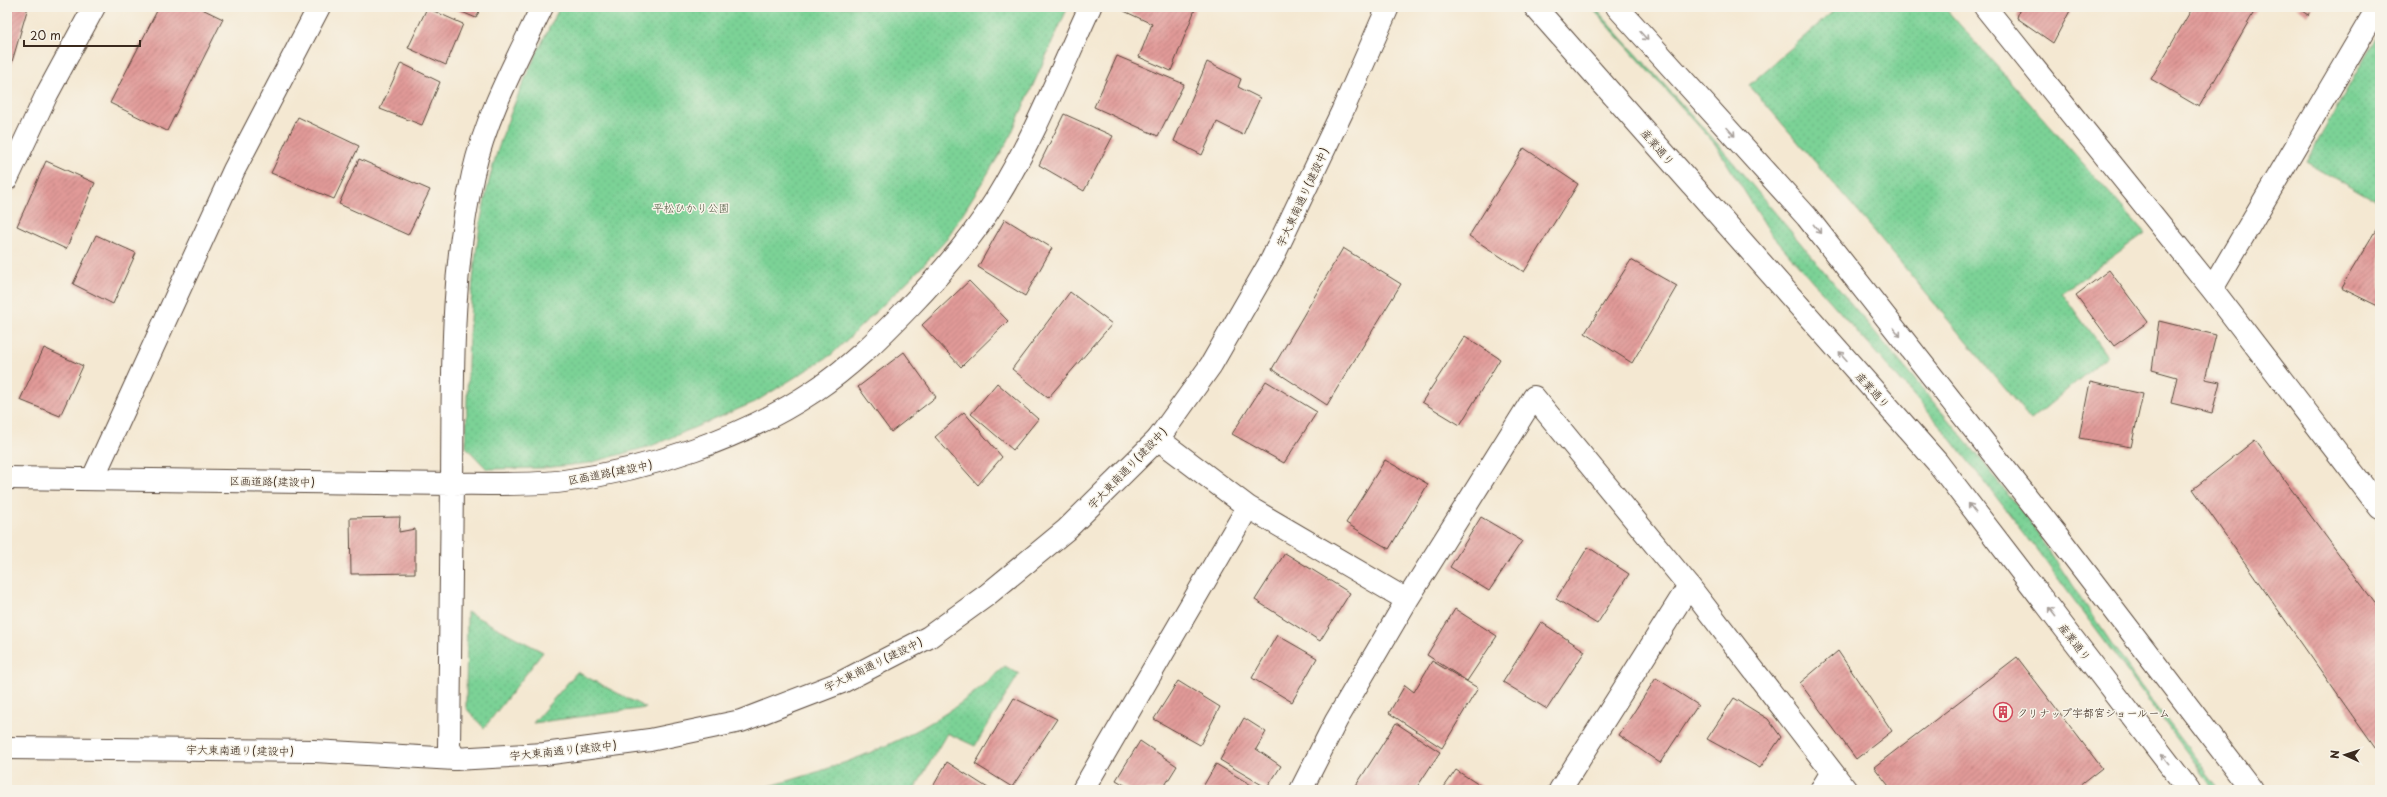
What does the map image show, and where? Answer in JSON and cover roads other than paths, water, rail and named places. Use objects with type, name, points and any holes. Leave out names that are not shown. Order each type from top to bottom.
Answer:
[{"type":"street","points":[[7,179],[47,94],[94,7]]},
{"type":"street","points":[[93,478],[234,170],[319,7]]},
{"type":"street","points":[[454,759],[449,748],[454,307],[460,241],[473,173],[492,116],[542,7]]},
{"type":"street","name":"区画道路(建設中)","points":[[7,478],[452,484],[562,482],[660,462],[761,421],[814,391],[861,354],[932,284],[958,253],[995,202],[1022,153],[1090,7]]},
{"type":"street","name":"宇大東南通り(建設中)","points":[[7,748],[314,751],[454,759],[544,754],[650,740],[741,721],[842,682],[929,637],[987,595],[1066,530],[1158,439],[1211,365],[1272,259],[1342,112],[1388,7]]},
{"type":"street","name":"産業通り","points":[[1535,7],[1937,462],[2189,790]]},
{"type":"street","points":[[1617,7],[1807,217],[2060,539],[2252,790]]},
{"type":"street","points":[[1985,7],[2377,493]]},
{"type":"street","points":[[2212,289],[2378,7]]},
{"type":"street","points":[[1301,790],[1336,721],[1407,600],[1534,397],[1689,586],[1827,781],[1846,790]]},
{"type":"street","points":[[1158,439],[1248,507],[1407,600]]},
{"type":"street","points":[[1083,790],[1248,507]]},
{"type":"street","points":[[1560,790],[1689,586]]},
{"type":"place","name":"クリナップ宇都宮ショールーム","points":[[2003,712]]},
{"type":"park label","name":"平松ひかり公園","points":[[691,207]]}]
